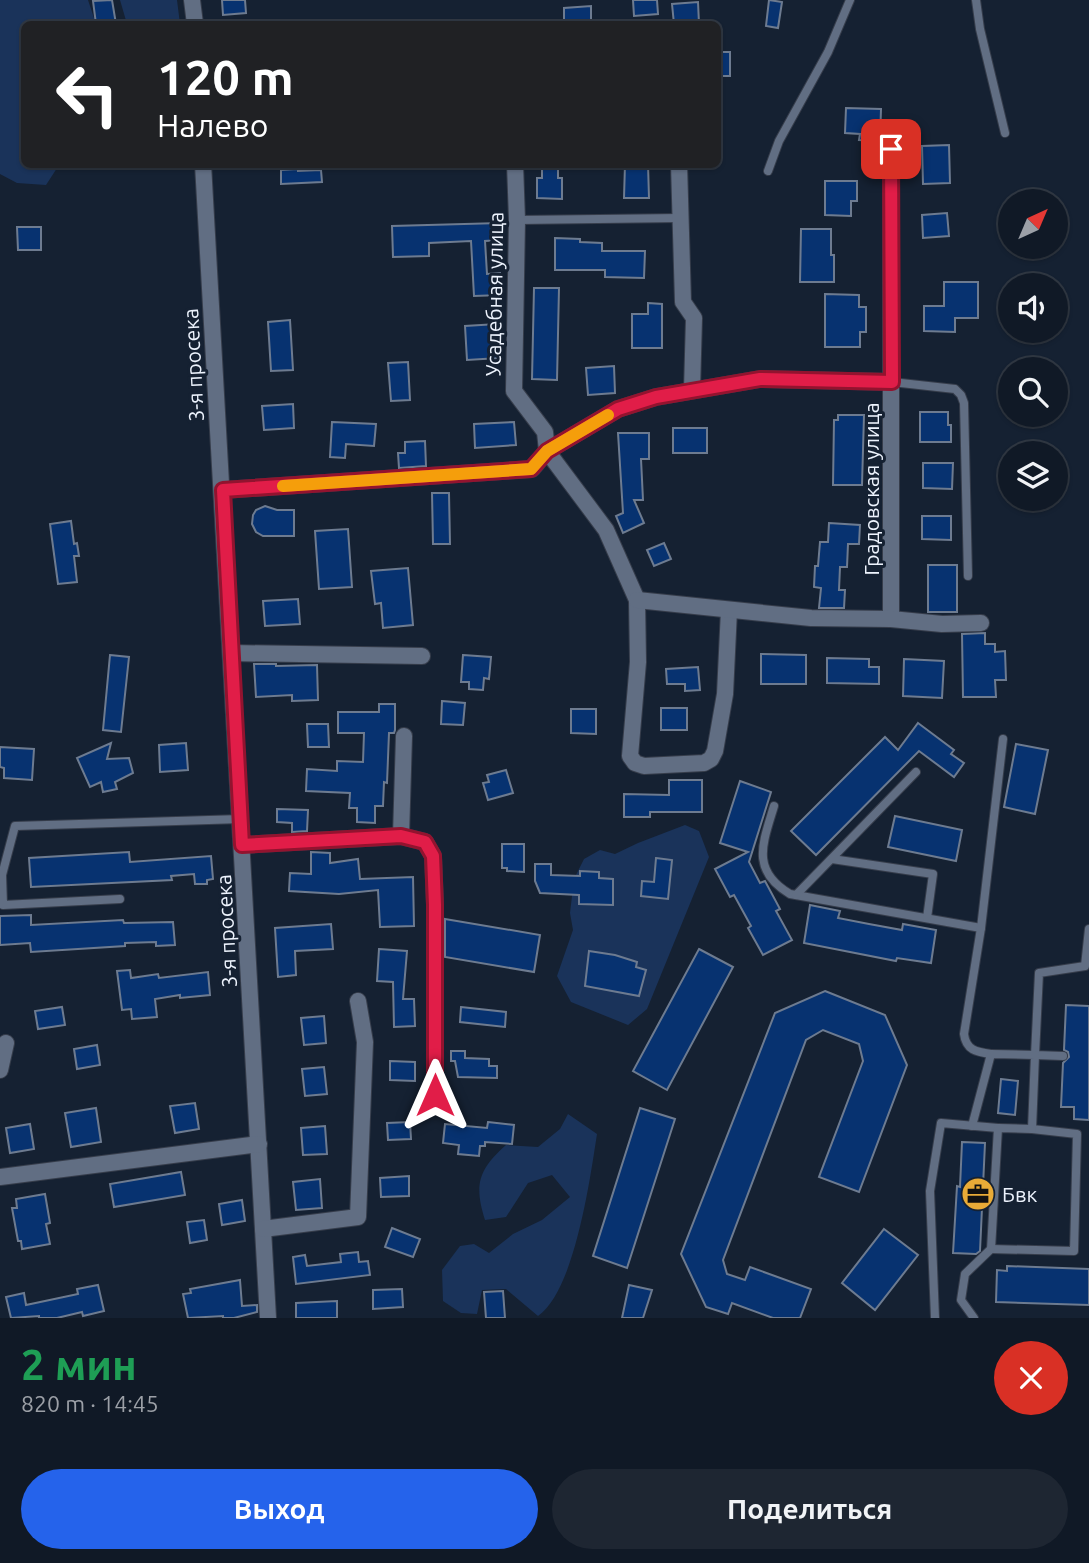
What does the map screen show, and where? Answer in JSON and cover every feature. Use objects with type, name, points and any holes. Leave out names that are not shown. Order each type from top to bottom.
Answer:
[{"type":"street","points":[[192,0],[195,21]]},
{"type":"street","name":"Градовская улица","points":[[891,149],[891,619]]},
{"type":"street","name":"3-я просека","points":[[203,168],[268,1318]]},
{"type":"street","name":"Усадебная улица","points":[[515,168],[517,220],[514,391],[545,432],[547,451],[606,530],[637,600],[638,662],[630,756],[635,763],[644,766],[704,763],[711,759],[715,751],[725,694],[729,610]]},
{"type":"street","points":[[678,168],[683,302],[694,318],[692,390]]},
{"type":"street","points":[[223,490],[531,469],[547,451],[618,409],[656,397],[760,379],[892,382]]},
{"type":"street","points":[[637,600],[811,618],[891,619],[942,624],[981,623]]},
{"type":"street","points":[[232,653],[422,656]]},
{"type":"street","points":[[401,836],[404,736]]},
{"type":"street","points":[[242,845],[401,836],[425,842],[433,856],[435,1095]]},
{"type":"street","points":[[263,1229],[358,1217],[365,1042],[358,1001]]},
{"type":"street","points":[[0,1070],[6,1043]]},
{"type":"street","points":[[0,1177],[259,1144]]},
{"type":"lane","points":[[768,171],[779,141],[828,52],[850,0]]},
{"type":"lane","points":[[976,0],[980,29],[1005,133]]},
{"type":"lane","points":[[517,220],[680,218]]},
{"type":"lane","points":[[892,382],[955,389],[961,395],[964,403],[968,576]]},
{"type":"lane","points":[[1003,739],[981,928],[964,1040],[973,1051],[991,1054],[1063,1056]]},
{"type":"lane","points":[[796,895],[916,772]]},
{"type":"lane","points":[[774,806],[763,843],[763,865],[781,889],[796,895],[981,928]]},
{"type":"lane","points":[[120,899],[1,905],[2,875],[15,826],[241,819]]},
{"type":"lane","points":[[832,859],[933,874],[927,918]]},
{"type":"lane","points":[[1032,1129],[1039,974],[1085,966],[1089,929]]},
{"type":"lane","points":[[972,1126],[991,1054]]},
{"type":"lane","points":[[935,1318],[930,1191],[941,1123],[1077,1134],[1074,1251],[991,1250],[965,1274],[961,1300],[974,1318]]},
{"type":"lane","points":[[991,1250],[998,1128]]},
{"type":"shaded area","points":[[0,0],[88,0],[95,21],[21,21],[21,168],[57,168],[46,185],[17,183],[0,174]]},
{"type":"shaded area","points":[[120,0],[177,0],[180,21],[126,21]]},
{"type":"shaded area","points":[[685,825],[699,831],[709,857],[647,1009],[628,1025],[571,1002],[557,976],[573,930],[570,913],[574,879],[584,859],[600,850],[615,854]]},
{"type":"shaded area","points":[[568,1114],[597,1134],[579,1232],[562,1283],[551,1303],[538,1316],[506,1289],[482,1290],[477,1314],[461,1313],[443,1301],[442,1270],[460,1246],[474,1244],[489,1253],[513,1234],[542,1220],[570,1197],[552,1175],[528,1183],[506,1217],[485,1220],[479,1187],[484,1170],[506,1145],[538,1147],[560,1129]]},
{"type":"building","points":[[112,0],[116,21],[96,21],[93,1]]},
{"type":"building","points":[[222,0],[245,0],[246,13],[223,15]]},
{"type":"building","points":[[633,0],[657,0],[658,14],[634,16]]},
{"type":"building","points":[[769,0],[782,2],[778,28],[766,26]]},
{"type":"building","points":[[698,2],[699,21],[674,21],[672,4]]},
{"type":"building","points":[[591,6],[591,20],[564,21],[564,8]]},
{"type":"building","points":[[721,52],[730,52],[730,76],[721,76]]},
{"type":"building","points":[[846,108],[881,109],[880,141],[859,140],[860,134],[845,133]]},
{"type":"building","points":[[949,145],[950,183],[923,184],[922,146]]},
{"type":"building","points":[[542,168],[558,168],[558,178],[562,178],[562,199],[537,198],[537,178],[542,178]]},
{"type":"building","points":[[625,168],[648,168],[649,198],[624,198]]},
{"type":"building","points":[[281,170],[321,170],[322,182],[281,184]]},
{"type":"building","points":[[825,181],[857,181],[857,201],[851,201],[851,216],[825,215]]},
{"type":"building","points":[[947,213],[949,236],[923,238],[922,215]]},
{"type":"building","points":[[500,223],[501,240],[485,241],[487,274],[500,273],[501,295],[474,296],[471,241],[429,243],[429,256],[393,257],[392,226]]},
{"type":"building","points":[[17,227],[41,227],[41,250],[18,250]]},
{"type":"building","points":[[801,229],[831,229],[834,282],[800,282]]},
{"type":"building","points":[[555,238],[602,243],[602,251],[645,251],[644,278],[605,277],[605,270],[555,270]]},
{"type":"building","points":[[944,282],[978,282],[978,318],[955,318],[955,332],[924,331],[924,306],[944,306]]},
{"type":"building","points":[[534,288],[559,288],[557,380],[532,379]]},
{"type":"building","points":[[825,294],[859,295],[859,307],[866,307],[866,332],[860,332],[860,347],[825,347]]},
{"type":"building","points":[[648,303],[662,304],[662,348],[632,348],[632,314],[648,314]]},
{"type":"building","points":[[290,320],[293,370],[271,371],[268,322]]},
{"type":"building","points":[[497,324],[499,358],[467,360],[465,326]]},
{"type":"building","points":[[408,362],[410,400],[391,401],[388,363]]},
{"type":"building","points":[[614,366],[615,393],[588,395],[586,368]]},
{"type":"building","points":[[293,404],[294,428],[264,430],[262,406]]},
{"type":"building","points":[[920,412],[948,412],[951,442],[920,442]]},
{"type":"building","points":[[838,415],[864,415],[862,485],[833,485],[834,420],[838,420]]},
{"type":"building","points":[[332,422],[376,424],[374,446],[346,444],[345,458],[330,457]]},
{"type":"building","points":[[514,422],[516,445],[475,448],[474,424]]},
{"type":"building","points":[[673,428],[707,428],[707,453],[673,453]]},
{"type":"building","points":[[618,433],[649,433],[649,459],[641,459],[643,500],[634,500],[644,523],[623,533],[616,516],[623,513]]},
{"type":"building","points":[[425,441],[426,466],[399,468],[398,453],[405,453],[405,442]]},
{"type":"building","points":[[923,463],[953,463],[952,489],[923,488]]},
{"type":"building","points":[[432,493],[449,493],[450,544],[433,544]]},
{"type":"building","points":[[265,506],[277,510],[294,510],[294,536],[263,536],[256,532],[252,524],[253,515],[256,510]]},
{"type":"building","points":[[922,516],[951,516],[951,540],[922,539]]},
{"type":"building","points":[[71,521],[74,544],[77,543],[79,556],[74,556],[77,582],[58,584],[50,524]]},
{"type":"building","points":[[829,523],[860,525],[859,544],[848,544],[847,567],[840,567],[839,590],[845,590],[844,608],[819,608],[821,588],[814,587],[820,542],[828,542]]},
{"type":"building","points":[[348,529],[352,587],[319,589],[315,531]]},
{"type":"building","points":[[664,543],[671,559],[654,566],[647,550]]},
{"type":"building","points":[[928,565],[957,565],[957,612],[928,612]]},
{"type":"building","points":[[408,568],[413,625],[383,628],[381,603],[375,604],[371,571]]},
{"type":"building","points":[[298,599],[300,624],[265,626],[263,601]]},
{"type":"building","points":[[985,633],[985,644],[995,644],[995,652],[1005,651],[1006,680],[995,680],[996,697],[963,697],[962,634]]},
{"type":"building","points":[[761,654],[806,655],[806,684],[761,684]]},
{"type":"building","points":[[110,655],[129,657],[121,732],[103,730]]},
{"type":"building","points":[[463,655],[491,657],[489,679],[484,678],[483,690],[469,689],[469,682],[461,682]]},
{"type":"building","points":[[827,658],[869,659],[869,667],[879,667],[879,684],[827,683]]},
{"type":"building","points":[[904,659],[944,661],[942,698],[903,696]]},
{"type":"building","points":[[254,664],[317,665],[318,700],[292,701],[292,695],[256,697]]},
{"type":"building","points":[[698,667],[700,690],[685,691],[685,684],[667,684],[666,669]]},
{"type":"building","points":[[442,701],[465,703],[463,725],[441,724]]},
{"type":"building","points":[[379,704],[395,704],[395,730],[394,733],[389,733],[387,783],[384,782],[383,806],[375,806],[375,823],[357,822],[357,808],[349,808],[350,793],[306,791],[307,769],[337,771],[337,761],[363,762],[364,733],[338,733],[338,712],[379,712]]},
{"type":"building","points":[[661,708],[687,708],[687,730],[661,730]]},
{"type":"building","points":[[571,709],[596,709],[596,734],[571,733]]},
{"type":"building","points":[[918,723],[954,750],[951,754],[964,763],[954,777],[919,751],[816,855],[791,831],[885,737],[898,750]]},
{"type":"building","points":[[307,724],[328,724],[329,747],[308,747]]},
{"type":"building","points":[[111,743],[107,759],[129,758],[133,773],[115,782],[117,789],[103,792],[101,782],[90,787],[77,758]]},
{"type":"building","points":[[186,743],[188,770],[160,772],[159,745]]},
{"type":"building","points":[[1016,744],[1048,750],[1035,814],[1004,807]]},
{"type":"building","points":[[0,747],[34,749],[32,780],[4,778],[4,768],[0,767]]},
{"type":"building","points":[[506,770],[513,793],[488,800],[483,783],[489,782],[487,775]]},
{"type":"building","points":[[669,780],[702,780],[702,812],[650,812],[650,817],[624,817],[624,794],[669,795]]},
{"type":"building","points":[[740,781],[771,792],[749,862],[760,883],[765,881],[780,909],[776,911],[792,940],[763,955],[734,895],[730,897],[715,869],[748,852],[720,843]]},
{"type":"building","points":[[277,809],[308,810],[307,831],[292,832],[292,823],[277,822]]},
{"type":"building","points":[[895,816],[962,830],[956,861],[888,847]]},
{"type":"building","points":[[502,844],[524,844],[524,872],[502,868]]},
{"type":"building","points":[[129,852],[130,862],[211,856],[213,879],[207,880],[207,884],[195,884],[194,874],[171,876],[172,880],[31,887],[29,858]]},
{"type":"building","points":[[311,852],[330,853],[330,863],[358,859],[360,879],[413,877],[414,926],[380,927],[378,890],[339,894],[289,891],[290,873],[311,874]]},
{"type":"building","points":[[656,858],[672,860],[668,899],[641,896],[642,881],[654,882]]},
{"type":"building","points":[[535,864],[551,864],[551,875],[580,876],[580,871],[599,872],[599,878],[613,879],[613,905],[579,904],[579,895],[540,893],[535,881]]},
{"type":"building","points":[[810,905],[840,911],[838,918],[902,930],[903,924],[936,930],[931,963],[897,958],[896,961],[804,943]]},
{"type":"building","points":[[31,915],[31,925],[123,920],[124,923],[173,922],[175,945],[156,946],[156,942],[125,943],[125,946],[31,952],[30,943],[0,945],[0,916]]},
{"type":"building","points":[[445,919],[540,935],[534,972],[445,957]]},
{"type":"building","points":[[331,924],[333,949],[295,951],[296,975],[278,977],[275,928]]},
{"type":"building","points":[[379,949],[407,951],[403,999],[414,999],[415,1026],[394,1027],[393,982],[377,981]]},
{"type":"building","points":[[699,949],[733,967],[667,1090],[633,1071]]},
{"type":"building","points":[[589,951],[637,962],[636,967],[646,970],[639,996],[585,986]]},
{"type":"building","points":[[130,970],[131,978],[158,974],[159,978],[208,972],[210,995],[180,998],[180,995],[155,999],[157,1017],[132,1019],[131,1009],[122,1010],[117,971]]},
{"type":"building","points":[[825,991],[885,1015],[907,1065],[859,1192],[819,1177],[863,1061],[859,1044],[823,1030],[806,1040],[723,1260],[727,1274],[745,1280],[750,1267],[811,1289],[800,1318],[773,1318],[732,1303],[728,1314],[706,1307],[681,1254],[775,1013]]},
{"type":"building","points":[[1066,1005],[1089,1006],[1089,1120],[1074,1119],[1074,1107],[1061,1107],[1063,1063],[1069,1057],[1064,1050]]},
{"type":"building","points":[[62,1007],[65,1025],[38,1029],[35,1011]]},
{"type":"building","points":[[461,1007],[506,1012],[505,1027],[460,1022]]},
{"type":"building","points":[[324,1016],[326,1043],[304,1045],[301,1018]]},
{"type":"building","points":[[97,1045],[100,1065],[77,1069],[74,1049]]},
{"type":"building","points":[[451,1051],[465,1051],[465,1058],[489,1059],[489,1066],[497,1066],[497,1078],[458,1077],[455,1061],[451,1061]]},
{"type":"building","points":[[390,1061],[415,1062],[415,1081],[390,1080]]},
{"type":"building","points":[[324,1067],[327,1094],[305,1096],[302,1069]]},
{"type":"building","points":[[1001,1079],[1018,1081],[1015,1115],[998,1113]]},
{"type":"building","points":[[195,1103],[199,1129],[175,1133],[170,1106]]},
{"type":"building","points":[[96,1108],[101,1142],[71,1147],[65,1113]]},
{"type":"building","points":[[640,1108],[675,1119],[627,1268],[593,1256]]},
{"type":"building","points":[[410,1122],[411,1139],[388,1140],[387,1123]]},
{"type":"building","points":[[488,1122],[514,1125],[512,1144],[485,1142],[485,1146],[480,1146],[479,1156],[458,1154],[459,1145],[443,1143],[445,1124],[487,1128]]},
{"type":"building","points":[[30,1124],[34,1149],[10,1153],[6,1128]]},
{"type":"building","points":[[325,1126],[327,1154],[303,1155],[301,1128]]},
{"type":"building","points":[[962,1142],[985,1143],[980,1251],[976,1254],[953,1253]]},
{"type":"building","points":[[181,1172],[185,1195],[114,1207],[110,1184]]},
{"type":"building","points":[[409,1176],[409,1196],[381,1197],[380,1178]]},
{"type":"building","points":[[320,1179],[322,1208],[296,1210],[293,1182]]},
{"type":"building","points":[[45,1194],[50,1244],[22,1249],[12,1208],[17,1208],[16,1199]]},
{"type":"building","points":[[242,1200],[245,1221],[222,1225],[219,1204]]},
{"type":"building","points":[[204,1220],[207,1240],[190,1243],[187,1222]]},
{"type":"building","points":[[392,1228],[420,1239],[413,1257],[385,1247]]},
{"type":"building","points":[[884,1229],[918,1255],[875,1310],[842,1283]]},
{"type":"building","points":[[358,1252],[359,1262],[368,1261],[370,1275],[296,1284],[293,1257],[305,1255],[307,1266],[341,1262],[340,1254]]},
{"type":"building","points":[[1007,1266],[1089,1269],[1089,1305],[996,1302],[997,1270],[1007,1271]]},
{"type":"building","points":[[240,1280],[242,1306],[257,1305],[257,1312],[234,1318],[188,1318],[183,1294],[191,1293],[190,1289]]},
{"type":"building","points":[[98,1285],[104,1311],[83,1316],[82,1312],[57,1318],[11,1318],[6,1297],[24,1293],[26,1305],[78,1294],[77,1289]]},
{"type":"building","points":[[629,1285],[652,1290],[643,1318],[622,1318]]},
{"type":"building","points":[[402,1289],[403,1307],[373,1309],[373,1290]]},
{"type":"building","points":[[503,1291],[505,1318],[486,1318],[484,1292]]},
{"type":"building","points":[[337,1301],[337,1318],[296,1318],[296,1303]]},
{"type":"slow traffic","points":[[283,486],[531,469],[547,451],[608,415]]},
{"type":"place","name":"Бвк","points":[[978,1194]]},
{"type":"route","points":[[435,1095],[435,905],[433,856],[425,842],[401,836],[242,845],[223,490],[531,469],[547,451],[618,409],[656,397],[760,379],[892,382],[891,149]]}]
